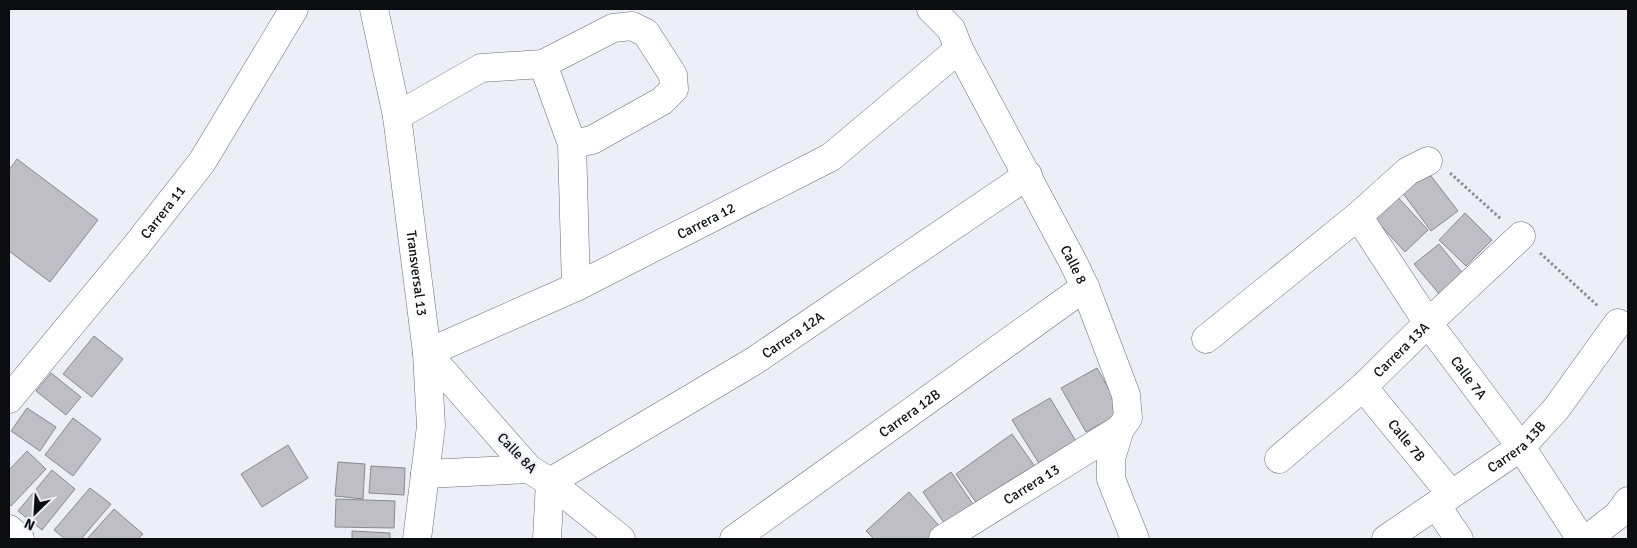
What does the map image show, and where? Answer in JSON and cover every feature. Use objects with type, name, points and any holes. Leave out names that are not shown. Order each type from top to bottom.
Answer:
[{"type":"street","name":"Carrera 11","points":[[9,399],[136,246],[202,162],[294,9]]},
{"type":"street","name":"Transversal 13","points":[[374,9],[397,116],[427,352],[431,426],[418,539]]},
{"type":"street","name":"Calle 8","points":[[931,9],[951,29],[959,49],[1028,175],[1085,287],[1126,395],[1128,418],[1120,429],[1111,458],[1111,478],[1134,539]]},
{"type":"street","points":[[397,116],[481,68],[543,64],[613,28],[632,26],[646,33],[673,75],[674,89],[662,101],[592,140],[572,144]]},
{"type":"street","name":"Carrera 12","points":[[427,352],[576,287],[831,157],[959,49]]},
{"type":"street","points":[[543,64],[572,144],[576,287]]},
{"type":"street","points":[[1206,339],[1358,216],[1408,171],[1428,162]]},
{"type":"street","name":"Carrera 12A","points":[[540,475],[754,361],[1028,175]]},
{"type":"street","name":"Calle 7A","points":[[1358,216],[1428,323],[1522,447],[1580,539]]},
{"type":"street","name":"Carrera 13A","points":[[1279,459],[1363,387],[1521,236]]},
{"type":"street","name":"Carrera 12B","points":[[734,539],[1085,287]]},
{"type":"street","name":"Carrera 13B","points":[[1386,539],[1522,447],[1556,409],[1618,323]]},
{"type":"street","name":"Calle 8A","points":[[427,352],[540,475],[621,539]]},
{"type":"street","name":"Calle 7B","points":[[1363,387],[1443,499],[1459,539]]},
{"type":"street","name":"Carrera 13","points":[[943,539],[1120,429]]},
{"type":"street","points":[[425,474],[540,475],[547,539]]},
{"type":"street","points":[[1587,539],[1618,515],[1628,501]]},
{"type":"street","points":[[9,529],[20,539]]},
{"type":"building","points":[[17,159],[98,220],[50,282],[9,251],[9,170]]},
{"type":"building","points":[[1428,172],[1458,211],[1431,231],[1402,192]]},
{"type":"building","points":[[1395,194],[1428,230],[1405,252],[1372,216]]},
{"type":"building","points":[[1465,213],[1492,240],[1466,266],[1439,240]]},
{"type":"building","points":[[1439,244],[1464,275],[1440,295],[1414,264]]},
{"type":"building","points":[[94,336],[123,359],[92,397],[63,374]]},
{"type":"building","points":[[1097,368],[1122,412],[1086,432],[1061,388]]},
{"type":"building","points":[[51,373],[81,397],[66,415],[36,391]]},
{"type":"building","points":[[1050,398],[1077,443],[1040,465],[1012,420]]},
{"type":"building","points":[[27,408],[56,427],[40,451],[11,431]]},
{"type":"building","points":[[73,418],[101,439],[73,476],[45,455]]},
{"type":"building","points":[[1012,434],[1036,468],[980,508],[956,474]]},
{"type":"building","points":[[288,445],[308,478],[262,507],[241,474]]},
{"type":"building","points":[[27,451],[46,469],[11,506],[9,504],[9,470]]},
{"type":"building","points":[[338,462],[365,464],[363,499],[335,496]]},
{"type":"building","points":[[371,466],[405,468],[404,495],[369,493]]},
{"type":"building","points":[[52,470],[75,489],[42,530],[18,511]]},
{"type":"building","points":[[951,472],[977,510],[949,530],[923,492]]},
{"type":"building","points":[[90,488],[111,504],[81,539],[65,539],[54,530]]},
{"type":"building","points":[[909,492],[942,529],[930,539],[874,539],[866,531]]},
{"type":"building","points":[[336,499],[395,501],[394,528],[335,527]]},
{"type":"building","points":[[114,509],[143,534],[138,539],[87,539]]},
{"type":"building","points":[[352,531],[390,533],[390,539],[352,539]]}]
